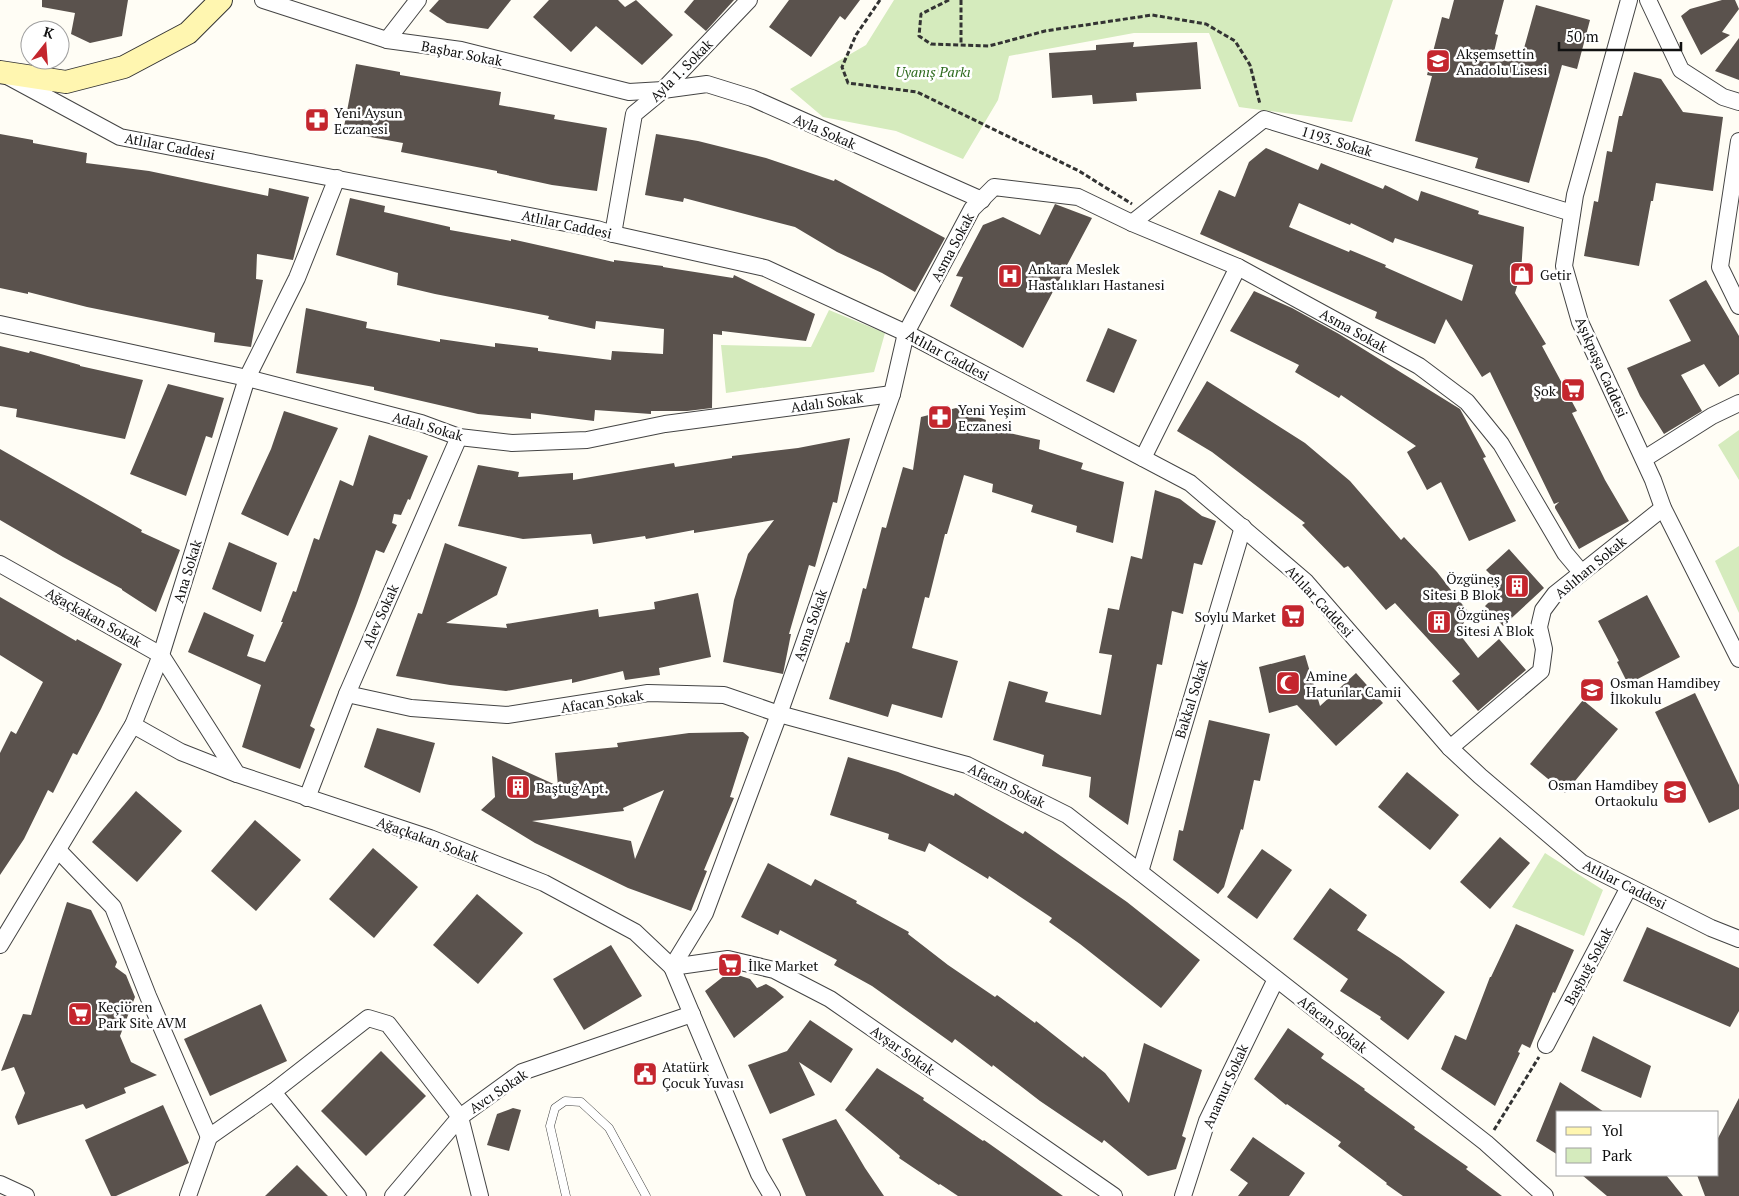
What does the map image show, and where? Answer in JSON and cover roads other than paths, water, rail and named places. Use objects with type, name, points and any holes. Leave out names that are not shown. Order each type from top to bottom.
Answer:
[{"type":"main road","points":[[0,72],[66,82],[124,68],[188,34],[220,0]]},
{"type":"street","name":"Başbar Sokak","points":[[263,0],[387,40],[461,50],[628,92],[663,90]]},
{"type":"street","points":[[387,40],[418,0]]},
{"type":"street","name":"Ayla 1. Sokak","points":[[613,234],[634,114],[663,90],[749,0]]},
{"type":"street","name":"Aşıkpaşa Caddesi","points":[[1629,0],[1575,195],[1564,266],[1580,322],[1654,480],[1663,508],[1739,659]]},
{"type":"street","points":[[1648,0],[1681,70],[1723,97],[1739,102]]},
{"type":"street","name":"Atlılar Caddesi","points":[[0,72],[120,136],[597,229],[765,268],[906,333],[1190,482],[1305,581],[1450,748],[1582,863],[1711,928],[1739,939]]},
{"type":"street","name":"Ayla Sokak","points":[[663,90],[707,84],[752,98],[982,200]]},
{"type":"street","name":"1193. Sokak","points":[[1132,223],[1264,119],[1572,213]]},
{"type":"street","points":[[1739,142],[1720,267],[1739,306]]},
{"type":"street","name":"Ana Sokak","points":[[0,945],[133,725],[161,654],[247,378],[297,278],[337,178]]},
{"type":"street","name":"Asma Sokak","points":[[672,967],[704,912],[779,714],[892,394],[906,333],[972,209],[994,187],[1078,196],[1132,223],[1238,266],[1419,366],[1467,402],[1500,444],[1565,553],[1581,572]]},
{"type":"street","points":[[1143,458],[1238,266]]},
{"type":"street","name":"Adalı Sokak","points":[[0,324],[247,378],[421,423],[459,437],[512,443],[587,440],[665,424],[892,394]]},
{"type":"street","points":[[1644,459],[1712,416],[1739,403]]},
{"type":"street","name":"Alev Sokak","points":[[308,798],[346,694],[459,437]]},
{"type":"street","name":"Aslıhan Sokak","points":[[1450,748],[1542,671],[1544,649],[1539,627],[1543,610],[1555,594],[1663,508]]},
{"type":"street","name":"Bakkal Sokak","points":[[1140,872],[1243,527]]},
{"type":"street","name":"Ağaçkakan Sokak","points":[[0,564],[161,654],[237,774],[430,838],[544,883],[635,932],[672,967],[759,1174],[772,1196]]},
{"type":"street","name":"Afacan Sokak","points":[[346,694],[411,708],[507,715],[648,693],[724,695],[779,714],[967,765],[1067,815],[1486,1143],[1545,1196]]},
{"type":"street","points":[[133,725],[181,752],[237,774]]},
{"type":"street","points":[[58,850],[113,907],[148,996],[209,1137]]},
{"type":"street","name":"Başbuğ Sokak","points":[[1546,1045],[1629,887]]},
{"type":"street","name":"Avşar Sokak","points":[[672,967],[728,959],[774,970],[822,995],[1114,1196]]},
{"type":"street","name":"Anamur Sokak","points":[[1183,1196],[1207,1121],[1276,979]]},
{"type":"street","name":"Avcı Sokak","points":[[393,1196],[460,1117],[522,1072],[692,1014]]},
{"type":"street","points":[[188,1196],[209,1137],[273,1092],[368,1018],[388,1024],[460,1117],[480,1196]]},
{"type":"street","points":[[273,1092],[358,1196]]},
{"type":"street","points":[[0,1184],[26,1196]]},
{"type":"lane","points":[[566,1196],[550,1126],[555,1108],[565,1101],[581,1102],[609,1128],[646,1196]]},
{"type":"place","name":"Akşemsettin Anadolu Lisesi","points":[[1438,61]]},
{"type":"place","name":"Yeni Aysun Eczanesi","points":[[317,120]]},
{"type":"place","name":"Getir","points":[[1522,274]]},
{"type":"place","name":"Ankara Meslek Hastalıkları Hastanesi","points":[[1010,276]]},
{"type":"place","name":"Şok","points":[[1573,390]]},
{"type":"place","name":"Yeni Yeşim Eczanesi","points":[[940,417]]},
{"type":"place","name":"Özgüneş Sitesi B Blok","points":[[1517,586]]},
{"type":"place","name":"Soylu Market","points":[[1293,616]]},
{"type":"place","name":"Özgüneş Sitesi A Blok","points":[[1439,622]]},
{"type":"place","name":"Amine Hatunlar Camii","points":[[1288,683]]},
{"type":"place","name":"Osman Hamdibey İlkokulu","points":[[1592,690]]},
{"type":"place","name":"Baştuğ Apt.","points":[[518,787]]},
{"type":"place","name":"Osman Hamdibey Ortaokulu","points":[[1675,792]]},
{"type":"place","name":"İlke Market","points":[[730,965]]},
{"type":"place","name":"Keçiören Park Site AVM","points":[[80,1014]]},
{"type":"place","name":"Atatürk Çocuk Yuvası","points":[[645,1074]]},
{"type":"park label","name":"Uyanış Parkı","points":[[933,71]]}]
